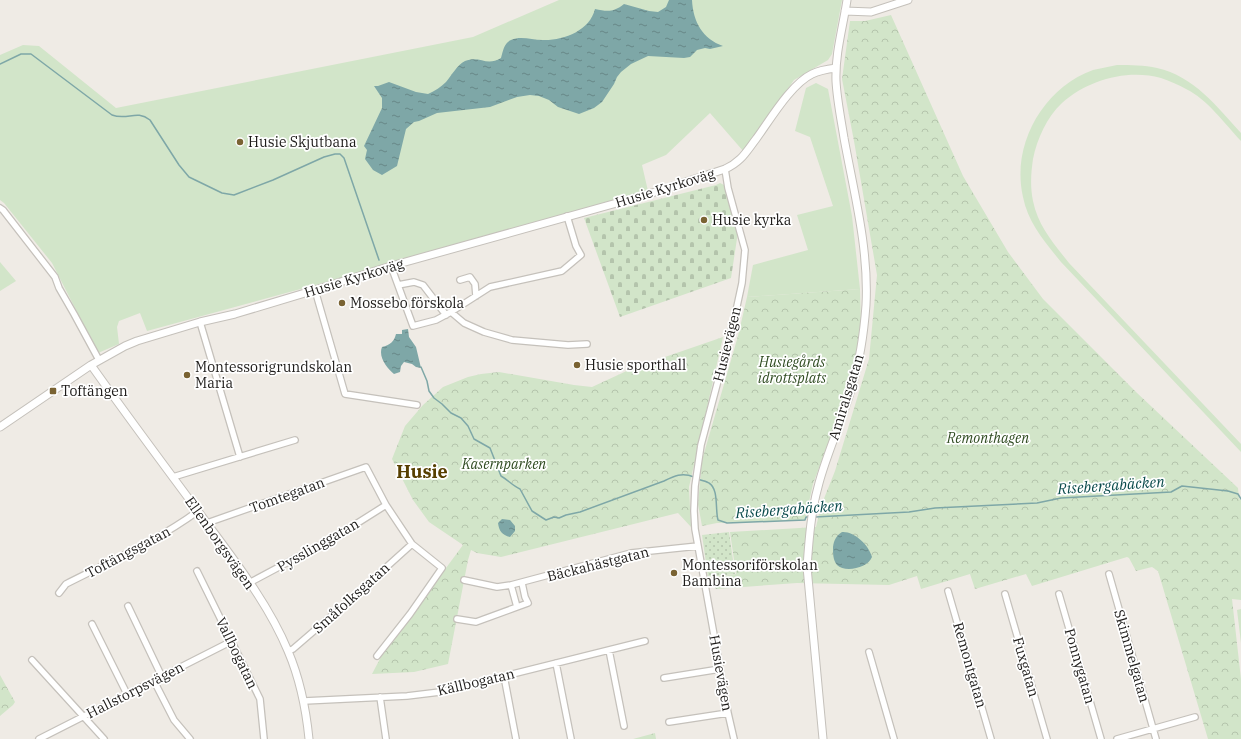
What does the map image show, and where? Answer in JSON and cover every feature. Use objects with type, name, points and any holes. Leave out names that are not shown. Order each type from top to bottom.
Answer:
[{"type":"street","points":[[726,169],[733,166],[744,156],[791,91],[801,81],[807,76],[820,70],[836,68],[838,47],[847,0]]},
{"type":"street","points":[[845,11],[871,12],[908,0]]},
{"type":"street","name":"Amiralsgatan","points":[[823,739],[807,567],[810,530],[813,510],[822,475],[852,386],[860,350],[866,306],[866,284],[862,236],[841,118],[836,82],[836,68]]},
{"type":"street","name":"Husie Kyrkoväg","points":[[0,427],[91,365],[137,341],[200,322],[235,314],[391,266],[649,194],[726,169]]},
{"type":"street","name":"Husievägen","points":[[726,169],[728,188],[745,250],[742,279],[731,334],[725,351],[696,470],[694,511],[695,529],[728,714],[734,739]]},
{"type":"street","points":[[0,208],[55,277],[59,288],[99,360]]},
{"type":"street","points":[[391,266],[413,326],[436,320],[490,287],[562,271],[581,255],[576,246],[567,216]]},
{"type":"street","points":[[460,280],[470,276],[475,284],[476,296]]},
{"type":"street","points":[[398,285],[414,282],[423,285],[448,314],[484,332],[512,340],[568,345],[587,344]]},
{"type":"street","points":[[315,290],[345,394],[417,405]]},
{"type":"street","points":[[200,322],[240,457]]},
{"type":"street","name":"Ellenborgsvägen","points":[[91,365],[207,523],[249,583],[271,618],[288,651],[298,677],[304,701],[310,739]]},
{"type":"street","points":[[173,477],[296,440]]},
{"type":"street","name":"Tomtegatan","points":[[207,523],[308,486],[366,467],[386,505]]},
{"type":"street","points":[[378,656],[442,568],[412,544],[386,505]]},
{"type":"street","name":"Pysslinggatan","points":[[249,583],[337,536],[386,505]]},
{"type":"street","name":"Toftängsgatan","points":[[59,593],[66,584],[156,539],[198,511]]},
{"type":"street","name":"Småfolksgatan","points":[[288,651],[293,649],[351,599],[412,544]]},
{"type":"street","name":"Bäckahästgatan","points":[[464,580],[497,587],[511,585],[630,553],[698,546]]},
{"type":"street","name":"Vallbogatan","points":[[197,571],[260,699],[264,739]]},
{"type":"street","name":"Skimmelgatan","points":[[1109,574],[1156,739]]},
{"type":"street","points":[[457,619],[476,622],[528,603],[525,598],[522,582]]},
{"type":"street","points":[[511,585],[517,607]]},
{"type":"street","name":"Remontgatan","points":[[948,591],[991,739]]},
{"type":"street","name":"Fuxgatan","points":[[1005,594],[1047,739]]},
{"type":"street","name":"Ponnygatan","points":[[1059,594],[1101,739]]},
{"type":"street","points":[[128,606],[162,677]]},
{"type":"street","points":[[92,624],[127,694]]},
{"type":"street","name":"Hallstorpsvägen","points":[[38,739],[232,641]]},
{"type":"street","name":"Källbogatan","points":[[304,701],[407,696],[440,692],[645,641]]},
{"type":"street","points":[[609,650],[624,726]]},
{"type":"street","points":[[869,652],[894,739]]},
{"type":"street","points":[[32,660],[104,739]]},
{"type":"street","points":[[556,663],[571,739]]},
{"type":"street","points":[[664,678],[720,669]]},
{"type":"street","points":[[504,676],[516,739]]},
{"type":"street","points":[[154,681],[174,720],[190,739]]},
{"type":"street","points":[[380,697],[386,739]]},
{"type":"street","name":"Amiralsgatan","points":[[819,702],[828,739]]},
{"type":"street","points":[[669,722],[728,714]]},
{"type":"street","points":[[1117,739],[1196,717]]},
{"type":"green space","points":[[559,0],[842,0],[832,54],[828,60],[794,80],[744,152],[710,113],[666,155],[642,165],[648,191],[550,221],[147,331],[140,313],[119,321],[117,327],[119,344],[98,353],[52,263],[0,200],[0,55],[23,45],[39,46],[116,108],[473,37]]},
{"type":"green space","name":"Remonthagen","points":[[891,15],[963,176],[1008,252],[1043,299],[1136,392],[1238,488],[1239,499],[1241,500],[1241,600],[1232,599],[1241,679],[1241,739],[1208,739],[1158,571],[1152,567],[1136,571],[1127,557],[1032,586],[1026,574],[975,589],[970,574],[921,589],[917,576],[889,585],[797,583],[716,589],[709,578],[736,574],[730,532],[816,527],[821,506],[835,471],[869,359],[877,275],[842,79],[850,21],[865,21]]},
{"type":"green space","points":[[1117,65],[1137,65],[1157,68],[1170,72],[1194,85],[1214,103],[1241,133],[1241,141],[1208,105],[1194,93],[1180,86],[1161,78],[1148,76],[1135,75],[1108,78],[1084,88],[1072,95],[1062,103],[1043,129],[1035,151],[1032,169],[1031,190],[1035,210],[1047,234],[1069,263],[1241,444],[1241,452],[1061,262],[1038,232],[1025,206],[1021,177],[1022,158],[1027,139],[1035,121],[1046,104],[1059,90],[1075,78],[1093,70]]},
{"type":"green space","points":[[816,83],[828,89],[852,216],[860,289],[747,297],[753,265],[808,250],[797,215],[833,206],[810,137],[795,131],[806,88]]},
{"type":"green space","points":[[720,183],[724,185],[738,232],[731,278],[620,317],[584,218]]},
{"type":"green space","points":[[0,262],[16,281],[0,291]]},
{"type":"green space","name":"Husiegårds idrottsplats","points":[[860,289],[861,326],[850,385],[813,484],[805,520],[717,523],[702,526],[698,504],[702,460],[738,336],[747,297]]},
{"type":"green space","name":"Kasernparken","points":[[723,337],[689,487],[691,527],[678,513],[501,557],[477,553],[471,550],[448,664],[414,672],[372,674],[383,653],[463,545],[429,522],[413,500],[392,459],[405,426],[423,405],[443,387],[468,377],[499,372],[592,387],[633,368]]},
{"type":"green space","points":[[729,532],[735,574],[708,577],[702,535]]},
{"type":"green space","points":[[1241,609],[1241,643],[1237,610]]},
{"type":"green space","points":[[0,675],[15,702],[0,716]]},
{"type":"green space","points":[[655,733],[656,739],[633,739]]},
{"type":"water","points":[[669,0],[692,0],[694,15],[700,29],[710,39],[723,46],[697,50],[690,57],[684,58],[648,56],[631,64],[617,77],[602,102],[594,108],[579,114],[558,107],[549,100],[539,96],[530,95],[517,97],[490,107],[437,113],[414,122],[406,129],[397,166],[382,175],[373,170],[365,159],[367,150],[364,146],[382,108],[382,98],[374,86],[389,82],[416,92],[428,94],[444,84],[465,61],[475,59],[491,61],[501,58],[505,45],[511,40],[524,38],[553,40],[561,38],[576,32],[588,23],[595,9],[611,11],[624,4],[658,12],[666,7]]},
{"type":"water","points":[[408,329],[409,337],[416,347],[421,368],[404,362],[401,366],[400,372],[394,374],[382,358],[382,347],[391,343],[396,334],[402,334],[402,330]]},
{"type":"water","points":[[502,519],[510,520],[515,526],[515,531],[510,537],[503,534],[499,528],[498,523]]},
{"type":"water","points":[[842,532],[847,532],[856,536],[868,548],[872,557],[870,561],[866,564],[851,569],[845,569],[837,565],[834,559],[833,547],[836,538]]},
{"type":"waterway","name":"Risebergabäcken","points":[[0,64],[21,54],[31,54],[112,115],[123,117],[140,115],[145,117],[150,120],[179,165],[189,177],[222,193],[234,195],[273,180],[324,157],[340,154],[344,158],[379,260]]},
{"type":"waterway","name":"Risebergabäcken","points":[[421,367],[427,381],[429,391],[434,398],[451,413],[461,418],[468,426],[474,439],[490,448],[501,476],[520,489],[532,511],[546,520],[580,512],[675,476],[686,475],[694,477]]},
{"type":"waterway","name":"Risebergabäcken","points":[[697,479],[705,481],[712,486],[716,500],[718,520],[727,523],[805,520],[806,517],[809,517]]},
{"type":"waterway","name":"Risebergabäcken","points":[[815,517],[909,512],[935,508],[1037,503],[1061,498],[1171,492],[1182,486],[1228,491],[1238,494],[1241,499]]},
{"type":"place","name":"Husie Skjutbana","points":[[240,142]]},
{"type":"place","name":"Husie kyrka","points":[[704,220]]},
{"type":"place","name":"Mossebo förskola","points":[[342,303]]},
{"type":"place","name":"Husie sporthall","points":[[577,365]]},
{"type":"place","name":"Montessorigrundskolan Maria","points":[[187,375]]},
{"type":"place","name":"Toftängen","points":[[53,391]]},
{"type":"place","name":"Montessoriförskolan Bambina","points":[[674,573]]},
{"type":"district","name":"Husie","points":[[422,471]]}]
